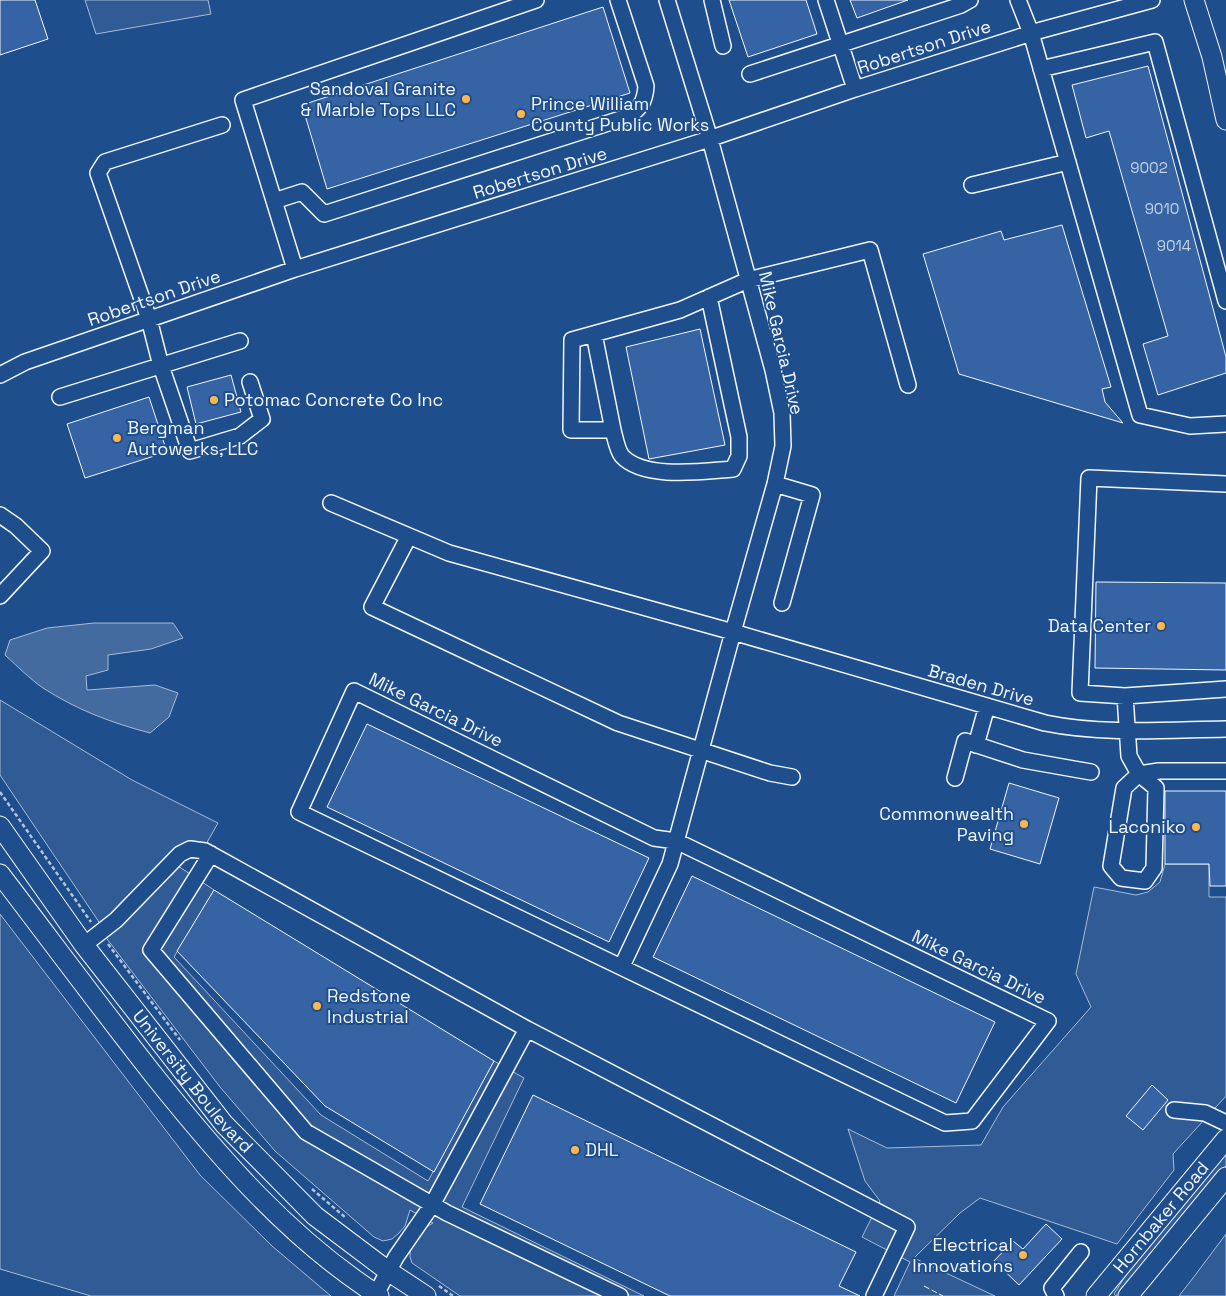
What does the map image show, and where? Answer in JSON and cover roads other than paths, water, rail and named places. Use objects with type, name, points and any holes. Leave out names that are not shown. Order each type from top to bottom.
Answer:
[{"type":"main road","points":[[1194,0],[1212,58],[1226,120]]},
{"type":"main road","name":"University Boulevard","points":[[0,826],[84,945],[224,1124],[315,1216],[388,1271],[431,1290]]},
{"type":"main road","name":"University Boulevard","points":[[0,874],[94,1000],[219,1155],[252,1191],[306,1240],[378,1295]]},
{"type":"main road","name":"Hornbaker Road","points":[[1096,1296],[1226,1139]]},
{"type":"main road","name":"Hornbaker Road","points":[[1128,1296],[1226,1178]]},
{"type":"street","points":[[295,269],[243,100],[536,0]]},
{"type":"street","points":[[274,201],[302,192],[324,214],[627,117],[638,110],[645,99],[646,86],[618,0]]},
{"type":"street","name":"Mike Garcia Drive","points":[[622,966],[670,864],[775,484],[783,446],[782,413],[773,370],[710,139],[667,0]]},
{"type":"street","points":[[712,0],[723,46]]},
{"type":"street","points":[[826,0],[855,88]]},
{"type":"street","points":[[750,74],[961,5],[970,0]]},
{"type":"street","points":[[1018,0],[1042,69],[1140,415],[1190,426],[1226,424]]},
{"type":"street","name":"Robertson Drive","points":[[0,375],[25,362],[295,269],[710,139],[855,88],[1031,33],[1152,0]]},
{"type":"street","points":[[1042,69],[1155,42],[1226,301]]},
{"type":"street","points":[[222,125],[105,162],[98,173],[149,319],[161,366],[190,451],[240,436],[262,419],[250,382]]},
{"type":"street","points":[[972,185],[1068,162]]},
{"type":"street","points":[[613,430],[571,430],[572,340],[680,310],[748,280],[870,250],[908,385]]},
{"type":"street","points":[[594,334],[613,430],[622,455],[639,466],[674,473],[733,469],[740,456],[739,437],[709,297]]},
{"type":"street","points":[[60,397],[240,341]]},
{"type":"street","points":[[1226,484],[1089,478],[1080,693],[1125,696],[1226,689]]},
{"type":"street","points":[[775,484],[812,495],[782,602]]},
{"type":"street","name":"Braden Drive","points":[[330,503],[449,553],[733,632],[987,706],[1075,729],[1226,729]]},
{"type":"street","points":[[0,515],[16,526],[42,552],[0,596]]},
{"type":"street","points":[[410,536],[372,607],[618,723],[700,752],[770,773],[792,776]]},
{"type":"street","name":"Mike Garcia Drive","points":[[354,691],[654,838],[676,841],[1048,1021],[972,1121],[944,1123],[622,966],[299,812],[354,691]]},
{"type":"street","points":[[1125,696],[1130,756],[1139,774],[1156,788],[1154,868],[1145,881],[1121,878],[1111,866],[1124,788],[1139,774],[1159,771],[1226,771]]},
{"type":"street","points":[[976,745],[987,706]]},
{"type":"street","points":[[955,778],[965,741],[1023,760],[1091,772]]},
{"type":"street","points":[[84,945],[116,920],[180,854],[196,848],[211,854],[526,1029],[907,1227],[874,1296]]},
{"type":"street","points":[[211,854],[151,950],[306,1132],[432,1205],[620,1296]]},
{"type":"street","points":[[378,1295],[388,1271],[432,1205],[526,1029]]},
{"type":"street","points":[[1174,1110],[1205,1113],[1226,1123]]},
{"type":"street","points":[[1056,1296],[1052,1288],[1081,1252]]},
{"type":"place","name":"Sandoval Granite & Marble Tops LLC","points":[[466,99]]},
{"type":"place","name":"Prince William County Public Works","points":[[521,114]]},
{"type":"place","name":"Potomac Concrete Co Inc","points":[[214,400]]},
{"type":"place","name":"Bergman Autowerks, LLC","points":[[117,438]]},
{"type":"place","name":"Data Center","points":[[1161,626]]},
{"type":"place","name":"Commonwealth Paving","points":[[1024,824]]},
{"type":"place","name":"Laconiko","points":[[1196,827]]},
{"type":"place","name":"Redstone Industrial","points":[[317,1006]]},
{"type":"place","name":"DHL","points":[[575,1150]]},
{"type":"place","name":"Electrical Innovations","points":[[1023,1255]]}]
